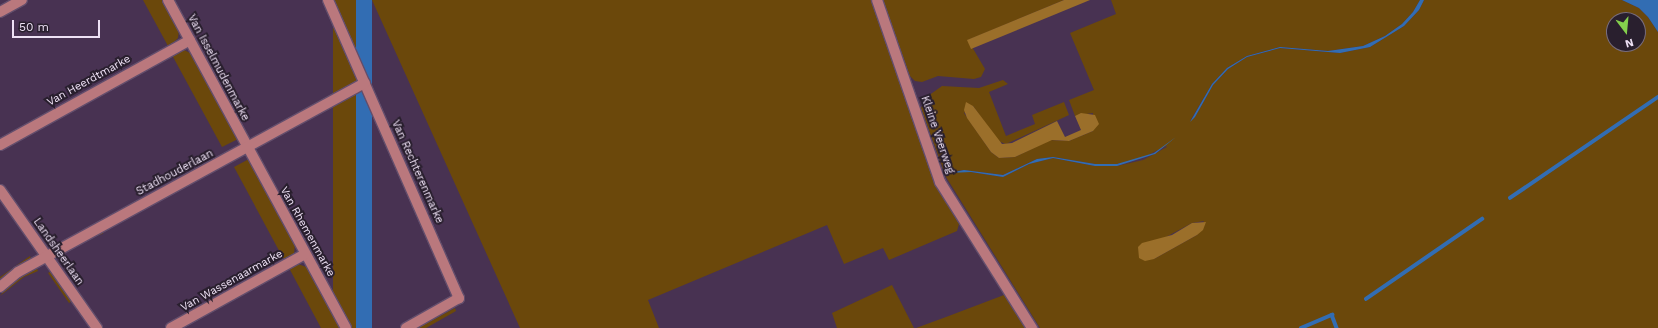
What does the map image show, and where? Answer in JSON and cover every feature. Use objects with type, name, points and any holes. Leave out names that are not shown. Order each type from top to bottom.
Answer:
[{"type":"street","points":[[0,12],[8,4],[22,0]]},
{"type":"street","name":"Van Isselmudenmarke","points":[[168,0],[247,148]]},
{"type":"street","name":"Van Rechterenmarke","points":[[328,0],[460,298],[406,328]]},
{"type":"street","name":"Kleine Veerweg","points":[[877,0],[940,182],[1032,328]]},
{"type":"street","name":"Van Heerdtmarke","points":[[0,145],[190,40]]},
{"type":"street","name":"Stadhouderlaan","points":[[0,287],[18,272],[46,256],[365,84]]},
{"type":"street","name":"Van Rhemenmarke","points":[[247,148],[346,328]]},
{"type":"street","name":"Landsheerlaan","points":[[0,190],[98,328]]},
{"type":"street","name":"Van Wassenaarmarke","points":[[171,328],[305,254]]},
{"type":"shaded area","points":[[143,0],[163,0],[179,30],[178,38],[168,46]]},
{"type":"shaded area","points":[[333,0],[356,0],[356,328],[333,328]]},
{"type":"shaded area","points":[[372,0],[873,0],[933,180],[959,224],[957,231],[889,260],[883,248],[844,264],[827,225],[648,300],[659,328],[520,328]]},
{"type":"shaded area","points":[[883,0],[1064,0],[968,40],[985,69],[981,77],[974,79],[938,76],[922,82],[915,81],[910,76]]},
{"type":"shaded area","points":[[1064,0],[1090,0],[971,49],[967,40]]},
{"type":"shaded area","points":[[1111,0],[1420,0],[1413,12],[1402,24],[1385,36],[1363,46],[1328,51],[1280,47],[1247,56],[1227,68],[1212,84],[1190,121],[1195,117],[1213,85],[1228,69],[1247,57],[1280,48],[1340,53],[1370,47],[1404,26],[1419,10],[1424,0],[1622,0],[1639,8],[1643,12],[1606,12],[1606,52],[1646,52],[1646,15],[1658,32],[1658,328],[1040,328],[946,177],[921,108],[928,96],[942,86],[979,88],[1003,80],[1008,84],[989,92],[1006,136],[1035,124],[1032,115],[1064,102],[1069,115],[1006,144],[998,141],[973,106],[964,113],[991,152],[999,158],[1015,157],[1050,140],[1069,141],[1093,131],[1093,113],[1075,116],[1069,100],[1094,90],[1070,33],[1116,14]],"holes":[[[1166,146],[1167,147],[1143,160],[1117,166],[1095,166],[1053,158],[1029,164],[1003,177],[971,172],[949,172],[964,170],[1003,175],[1037,159],[1053,157],[1095,164],[1117,164],[1142,158]],[[1204,221],[1197,235],[1154,259],[1166,237],[1192,223]]]},
{"type":"shaded area","points":[[184,50],[192,54],[237,136],[238,139],[222,147],[172,55]]},
{"type":"shaded area","points":[[966,102],[973,106],[1002,144],[1012,143],[1057,121],[1065,137],[1081,130],[1075,116],[1081,113],[1095,115],[1099,124],[1093,131],[1069,141],[1052,140],[1015,157],[999,158],[991,152],[967,118],[964,110]]},
{"type":"shaded area","points":[[249,159],[295,244],[294,254],[286,259],[283,258],[234,167]]},
{"type":"shaded area","points":[[1206,222],[1203,230],[1197,235],[1154,259],[1145,261],[1139,258],[1138,247],[1142,243],[1172,235],[1192,223]]},
{"type":"shaded area","points":[[102,231],[103,234],[59,248],[58,245]]},
{"type":"shaded area","points":[[30,256],[31,259],[0,280],[0,277]]},
{"type":"shaded area","points":[[298,264],[309,268],[341,328],[321,328],[289,268]]},
{"type":"shaded area","points":[[36,267],[38,271],[24,277],[0,296],[9,285]]},
{"type":"shaded area","points":[[52,271],[72,301],[69,303],[48,273]]},
{"type":"shaded area","points":[[892,285],[914,328],[837,328],[832,313]]},
{"type":"shaded area","points":[[1004,295],[1025,328],[916,328],[946,317]]},
{"type":"shaded area","points":[[455,308],[456,311],[426,328],[418,328]]},
{"type":"water","points":[[356,0],[372,0],[372,328],[356,328]]},
{"type":"water","points":[[1420,0],[1424,0],[1419,10],[1404,26],[1370,47],[1340,53],[1280,48],[1247,57],[1228,69],[1213,85],[1195,117],[1190,122],[1212,84],[1227,68],[1247,56],[1280,47],[1328,51],[1363,46],[1385,36],[1402,24],[1413,12]]},
{"type":"water","points":[[1622,0],[1658,0],[1658,32],[1646,15],[1646,12],[1643,12],[1639,8]]},
{"type":"water","points":[[1176,137],[1155,154],[1117,166],[1095,166],[1053,158],[1029,164],[1003,177],[971,172],[949,173],[964,170],[1003,175],[1037,159],[1053,157],[1095,164],[1117,164],[1154,153]]},
{"type":"waterway","points":[[1510,198],[1658,97]]},
{"type":"waterway","points":[[1366,299],[1482,219]]},
{"type":"waterway","points":[[1301,328],[1332,315],[1337,328]]}]
